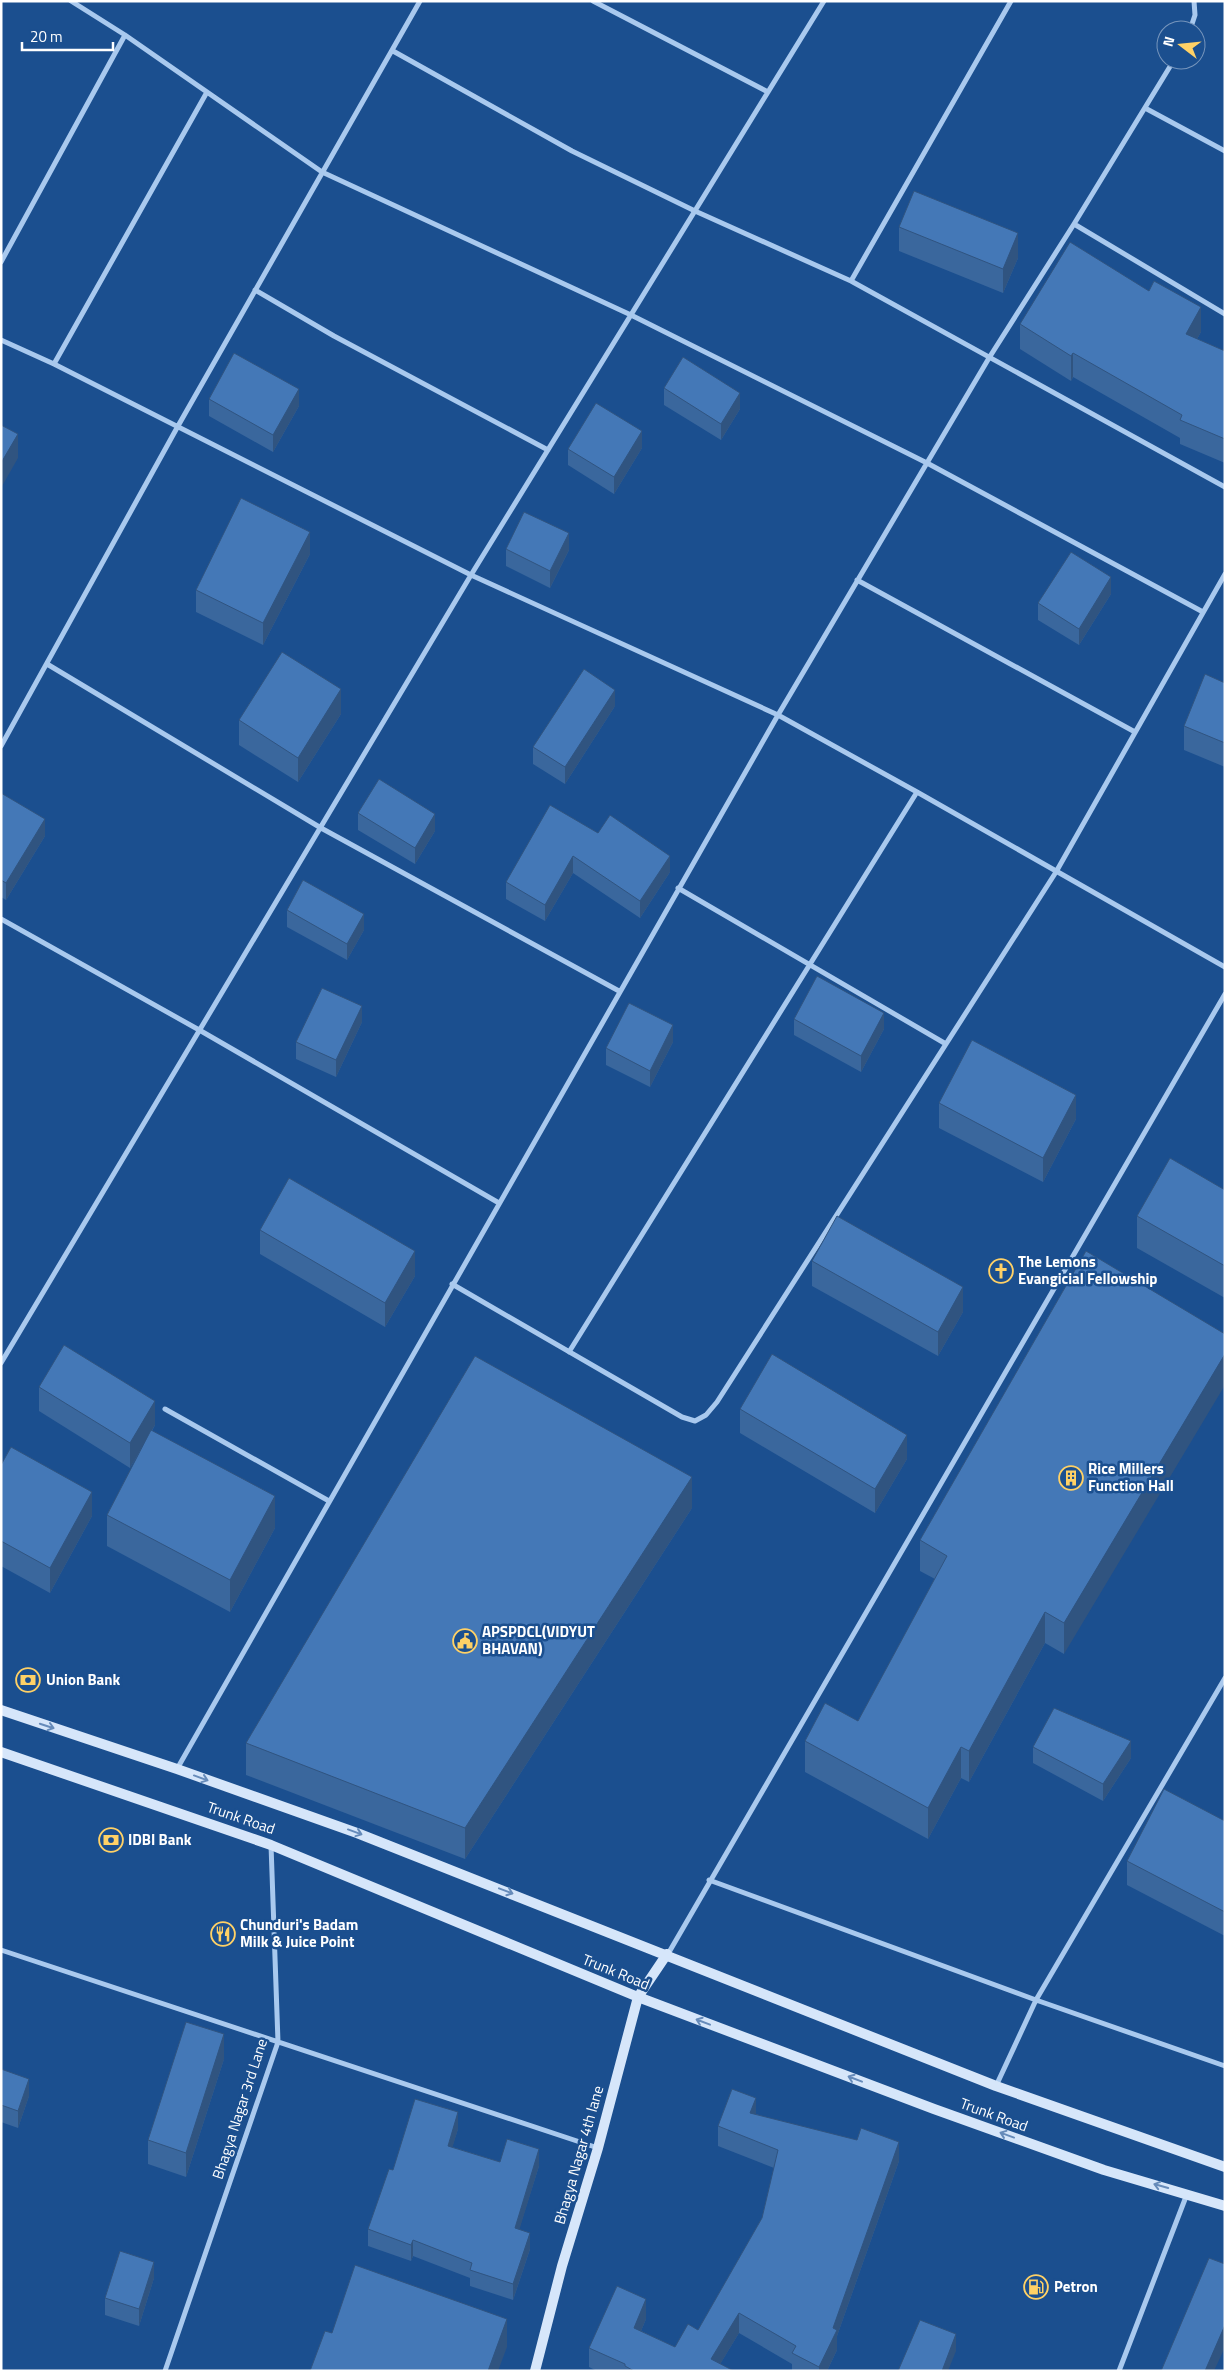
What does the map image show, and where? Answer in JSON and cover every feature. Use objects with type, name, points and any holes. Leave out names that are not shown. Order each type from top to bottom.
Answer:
[{"type":"main road","points":[[1,1710],[177,1769],[357,1833],[667,1954],[996,2086],[1225,2167]]},
{"type":"main road","name":"Trunk Road","points":[[1,1752],[271,1845],[638,1997],[1051,2151],[1104,2170],[1225,2206]]},
{"type":"main road","name":"Bhagya Nagar 4th lane","points":[[534,2371],[562,2266],[598,2148],[638,1997],[667,1954]]},
{"type":"street","points":[[71,1],[125,35],[322,172],[631,315],[927,463],[1203,612]]},
{"type":"street","points":[[1,746],[254,290],[420,1]]},
{"type":"street","points":[[592,1],[768,92]]},
{"type":"street","points":[[1,1363],[201,1031],[472,574],[824,1]]},
{"type":"street","points":[[851,281],[1011,1]]},
{"type":"street","points":[[1194,1],[1194,20]]},
{"type":"street","points":[[1,262],[125,35]]},
{"type":"street","points":[[393,51],[572,151],[694,211],[851,281],[1225,487]]},
{"type":"street","points":[[177,1769],[678,888],[857,580],[989,358],[1168,70]]},
{"type":"street","points":[[54,364],[207,92]]},
{"type":"street","points":[[1145,108],[1225,152]]},
{"type":"street","points":[[1074,224],[1225,314]]},
{"type":"street","points":[[254,290],[334,336],[548,450]]},
{"type":"street","points":[[1,340],[54,364],[472,574],[778,716],[917,792],[1225,967]]},
{"type":"street","points":[[452,1284],[682,1417],[694,1421],[706,1415],[717,1402],[1056,872],[1225,574]]},
{"type":"street","points":[[857,580],[1135,732]]},
{"type":"street","points":[[47,664],[321,828],[619,992]]},
{"type":"street","points":[[570,1352],[917,792]]},
{"type":"street","points":[[678,888],[946,1044]]},
{"type":"street","points":[[1,920],[201,1031],[499,1203]]},
{"type":"street","points":[[667,1954],[1225,994]]},
{"type":"street","points":[[165,1409],[329,1501]]},
{"type":"street","points":[[996,2086],[1036,2000],[1225,1678]]},
{"type":"street","name":"Bhagya Nagar 3rd Lane","points":[[165,2371],[278,2042],[271,1845]]},
{"type":"street","points":[[709,1880],[1036,2000],[1225,2066]]},
{"type":"street","points":[[1,1950],[598,2148]]},
{"type":"street","points":[[1119,2371],[1187,2194]]},
{"type":"building","points":[[914,191],[1018,233],[1003,269],[899,227]]},
{"type":"building","points":[[1070,242],[1149,291],[1154,281],[1201,307],[1186,334],[1225,351],[1225,439],[1180,420],[1182,415],[1073,353],[1071,356],[1020,324]]},
{"type":"building","points":[[234,353],[299,389],[273,435],[209,399]]},
{"type":"building","points":[[683,357],[740,393],[721,424],[664,388]]},
{"type":"building","points":[[596,403],[642,431],[614,477],[568,449]]},
{"type":"building","points":[[1,425],[18,434],[1,463]]},
{"type":"building","points":[[241,498],[310,532],[263,623],[196,590]]},
{"type":"building","points":[[524,512],[569,533],[550,571],[506,549]]},
{"type":"building","points":[[1071,552],[1111,577],[1079,629],[1038,603]]},
{"type":"building","points":[[282,652],[341,689],[298,758],[239,720]]},
{"type":"building","points":[[584,669],[615,690],[565,767],[533,747]]},
{"type":"building","points":[[1205,674],[1225,683],[1225,743],[1184,726]]},
{"type":"building","points":[[379,779],[435,814],[415,848],[358,813]]},
{"type":"building","points":[[1,793],[45,819],[6,883],[1,880]]},
{"type":"building","points":[[550,805],[598,833],[610,815],[670,856],[640,901],[573,856],[545,905],[506,882]]},
{"type":"building","points":[[303,880],[364,914],[347,944],[287,910]]},
{"type":"building","points":[[817,976],[884,1013],[861,1056],[794,1019]]},
{"type":"building","points":[[322,988],[362,1006],[336,1060],[296,1042]]},
{"type":"building","points":[[629,1003],[673,1025],[650,1071],[606,1048]]},
{"type":"building","points":[[972,1040],[1076,1095],[1043,1158],[939,1103]]},
{"type":"building","points":[[1170,1158],[1225,1190],[1225,1266],[1137,1216]]},
{"type":"building","points":[[289,1178],[415,1251],[385,1303],[260,1230]]},
{"type":"building","points":[[837,1216],[963,1287],[938,1332],[812,1261]]},
{"type":"building","name":"Rice Millers Function Hall","points":[[1086,1251],[1225,1334],[1225,1354],[1064,1623],[1045,1612],[969,1751],[961,1747],[928,1808],[805,1741],[825,1703],[858,1721],[947,1556],[920,1540]]},
{"type":"building","points":[[64,1345],[155,1401],[130,1443],[39,1387]]},
{"type":"building","points":[[772,1354],[907,1435],[875,1489],[740,1409]]},
{"type":"building","name":"APSPDCL(VIDYUT BHAVAN)","points":[[475,1356],[692,1477],[465,1828],[246,1743]]},
{"type":"building","points":[[151,1430],[275,1496],[230,1580],[107,1515]]},
{"type":"building","points":[[11,1447],[92,1492],[50,1568],[1,1541],[1,1465]]},
{"type":"building","points":[[1054,1708],[1131,1741],[1103,1784],[1033,1747]]},
{"type":"building","points":[[1164,1789],[1225,1821],[1225,1912],[1127,1861]]},
{"type":"building","points":[[186,2022],[224,2034],[186,2153],[148,2140]]},
{"type":"building","points":[[1,2069],[29,2079],[18,2111],[1,2105]]},
{"type":"building","points":[[732,2089],[756,2098],[750,2113],[857,2140],[861,2128],[899,2142],[833,2328],[837,2330],[819,2367],[792,2353],[796,2346],[739,2313],[711,2359],[734,2371],[634,2371],[625,2366],[625,2364],[589,2348],[617,2286],[646,2299],[634,2328],[675,2347],[688,2324],[698,2330],[762,2218],[778,2150],[718,2126]]},
{"type":"building","points":[[415,2099],[458,2112],[448,2146],[500,2162],[507,2139],[539,2149],[515,2228],[530,2233],[513,2284],[470,2270],[472,2263],[413,2240],[411,2245],[368,2229],[389,2169],[393,2170]]},
{"type":"building","points":[[120,2251],[154,2262],[139,2309],[105,2298]]},
{"type":"building","points":[[1209,2258],[1225,2264],[1225,2325],[1205,2371],[1161,2371]]},
{"type":"building","points":[[355,2265],[507,2319],[488,2371],[310,2371],[325,2331],[332,2333]]},
{"type":"building","points":[[920,2320],[956,2334],[942,2371],[898,2371]]},
{"type":"place","name":"The Lemons Evangicial Fellowship","points":[[1001,1271]]},
{"type":"place","name":"Rice Millers Function Hall","points":[[1071,1478]]},
{"type":"place","name":"APSPDCL(VIDYUT BHAVAN)","points":[[465,1641]]},
{"type":"place","name":"Union Bank","points":[[28,1680]]},
{"type":"place","name":"IDBI Bank","points":[[111,1840]]},
{"type":"place","name":"Chunduri's Badam Milk & Juice Point","points":[[223,1934]]},
{"type":"place","name":"Petron","points":[[1036,2287]]}]
